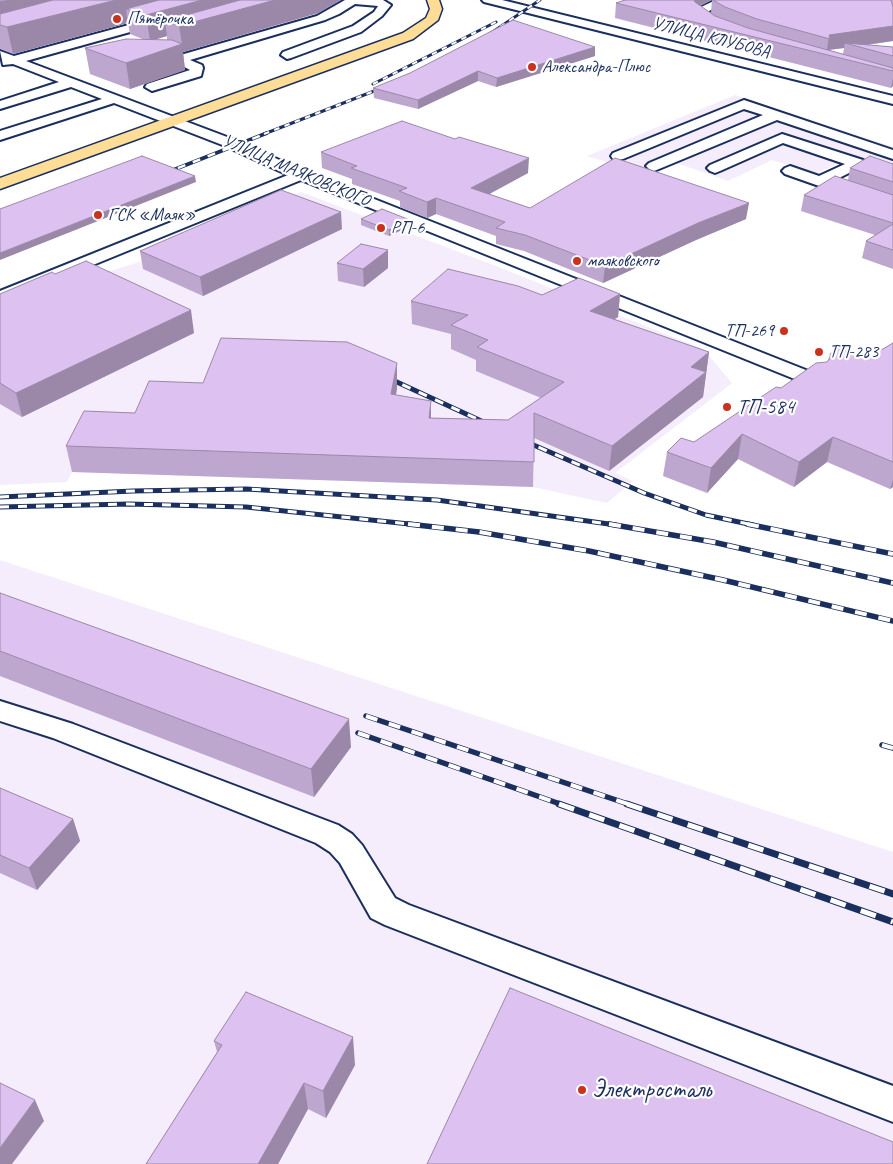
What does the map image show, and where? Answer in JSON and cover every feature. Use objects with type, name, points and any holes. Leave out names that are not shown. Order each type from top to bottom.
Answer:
[{"type":"main road","points":[[0,174],[408,36],[422,28],[434,16],[436,9],[434,0]]},
{"type":"main road","points":[[0,184],[390,33],[402,27],[413,16]]},
{"type":"street","points":[[182,59],[321,18],[353,0],[382,3],[385,5],[378,14],[357,29],[287,55],[312,63]]},
{"type":"street","name":"УЛИЦА КЛУБОВА","points":[[493,0],[893,100]]},
{"type":"street","points":[[726,0],[705,9],[700,15],[704,20],[734,33]]},
{"type":"street","points":[[4,60],[170,19]]},
{"type":"street","points":[[66,46],[91,55]]},
{"type":"street","points":[[143,52],[182,59],[223,61]]},
{"type":"street","points":[[152,87],[196,73],[197,68],[182,59]]},
{"type":"street","name":"УЛИЦА МАЯКОВСКОГО","points":[[4,60],[56,78],[73,77],[116,100],[230,143],[301,175],[814,380]]},
{"type":"street","points":[[0,105],[73,77]]},
{"type":"street","points":[[0,136],[135,95]]},
{"type":"street","points":[[618,156],[744,104],[893,155]]},
{"type":"street","points":[[654,166],[776,115]]},
{"type":"street","points":[[715,168],[782,138],[858,163],[823,188]]},
{"type":"street","points":[[790,171],[823,188],[840,188],[893,207]]},
{"type":"street","points":[[0,298],[301,175]]},
{"type":"street","points":[[0,711],[63,731],[327,834],[341,843],[351,854],[383,908],[397,915],[893,1104]]},
{"type":"shaded area","points":[[735,95],[893,147],[893,171],[852,157],[815,174],[772,160],[728,181],[665,159],[636,171],[587,156]]},
{"type":"shaded area","points":[[301,192],[496,266],[703,349],[732,383],[615,473],[633,481],[607,503],[533,487],[72,472],[67,482],[0,485],[0,312],[136,263]]},
{"type":"shaded area","points":[[0,560],[893,852],[893,1164],[0,1164]]},
{"type":"building","points":[[53,0],[116,0],[7,27],[0,25],[0,14]]},
{"type":"building","points":[[159,0],[202,0],[146,15],[126,9]]},
{"type":"building","points":[[240,0],[275,0],[179,26],[165,21]]},
{"type":"building","points":[[625,0],[694,0],[715,16],[748,28],[893,68],[893,71],[616,3]]},
{"type":"building","points":[[713,0],[891,0],[893,26],[829,35],[830,39],[757,19],[725,7]]},
{"type":"building","points":[[513,20],[595,47],[497,78],[478,71],[418,100],[373,88],[410,73]]},
{"type":"building","points":[[126,39],[172,40],[182,44],[126,63],[85,48]]},
{"type":"building","points":[[845,43],[893,47],[893,56]]},
{"type":"building","points":[[402,121],[455,139],[459,137],[529,158],[471,188],[530,208],[615,158],[749,203],[698,223],[605,266],[525,235],[496,228],[505,222],[436,198],[427,202],[399,191],[407,188],[351,168],[357,166],[321,152]]},
{"type":"building","points":[[142,156],[195,176],[0,253],[0,209]]},
{"type":"building","points":[[870,156],[893,164],[893,182],[850,168]]},
{"type":"building","points":[[835,176],[893,195],[893,223],[804,195]]},
{"type":"building","points":[[281,190],[341,212],[200,277],[140,251]]},
{"type":"building","points":[[382,209],[410,220],[389,230],[361,219]]},
{"type":"building","points":[[893,224],[893,250],[866,241]]},
{"type":"building","points":[[361,244],[388,250],[363,269],[337,263]]},
{"type":"building","points":[[86,261],[191,310],[16,393],[0,383],[0,294],[52,272],[55,274]]},
{"type":"building","points":[[448,269],[518,286],[542,295],[579,278],[620,294],[590,311],[709,352],[691,367],[706,372],[612,446],[534,413],[534,462],[66,446],[84,411],[135,413],[149,381],[203,383],[221,338],[347,342],[397,363],[391,394],[431,401],[429,418],[508,420],[564,382],[477,347],[488,340],[451,325],[468,315],[411,301]]},
{"type":"building","points":[[893,343],[893,462],[833,437],[799,462],[742,434],[711,468],[667,452],[681,438],[694,442],[776,387],[781,388],[816,363],[827,362],[831,357],[830,354],[838,348],[866,359]]},
{"type":"building","points":[[0,593],[349,719],[311,769],[0,651]]},
{"type":"building","points":[[0,788],[73,819],[29,868],[0,855]]},
{"type":"building","name":"Электросталь","points":[[510,988],[893,1142],[893,1164],[427,1164]]},
{"type":"building","points":[[246,992],[353,1037],[323,1091],[304,1083],[258,1164],[146,1164],[222,1045],[214,1041]]},
{"type":"building","points":[[0,1083],[35,1100],[0,1148]]},
{"type":"railway","points":[[491,33],[540,0]]},
{"type":"railway","points":[[373,84],[496,22]]},
{"type":"railway","points":[[264,134],[387,86]]},
{"type":"railway","points":[[163,174],[267,133]]},
{"type":"railway","points":[[386,377],[490,425]]},
{"type":"railway","points":[[522,440],[644,493],[706,515],[753,525]]},
{"type":"railway","points":[[0,497],[133,491],[246,489],[437,500],[610,524]]},
{"type":"railway","points":[[0,507],[129,504],[246,507],[419,525]]},
{"type":"railway","points":[[408,524],[479,532],[589,551],[723,580],[893,621]]},
{"type":"railway","points":[[610,524],[616,525]]},
{"type":"railway","points":[[610,524],[713,542],[893,583]]},
{"type":"railway","points":[[747,524],[893,554]]},
{"type":"railway","points":[[366,716],[631,805]]},
{"type":"railway","points":[[358,733],[563,805]]},
{"type":"railway","points":[[882,745],[893,748]]},
{"type":"railway","points":[[559,804],[893,922]]},
{"type":"railway","points":[[627,804],[893,894]]},
{"type":"place","name":"Пятёрочка","points":[[117,19]]},
{"type":"place","name":"Александра-Плюс","points":[[532,67]]},
{"type":"place","name":"ГСК «Маяк»","points":[[98,215]]},
{"type":"place","name":"РП-6","points":[[381,228]]},
{"type":"place","name":"маяковского","points":[[577,261]]},
{"type":"place","name":"ТП-269","points":[[784,331]]},
{"type":"place","name":"ТП-283","points":[[819,352]]},
{"type":"place","name":"ТП-584","points":[[727,407]]},
{"type":"place","name":"Электросталь","points":[[582,1090]]}]
